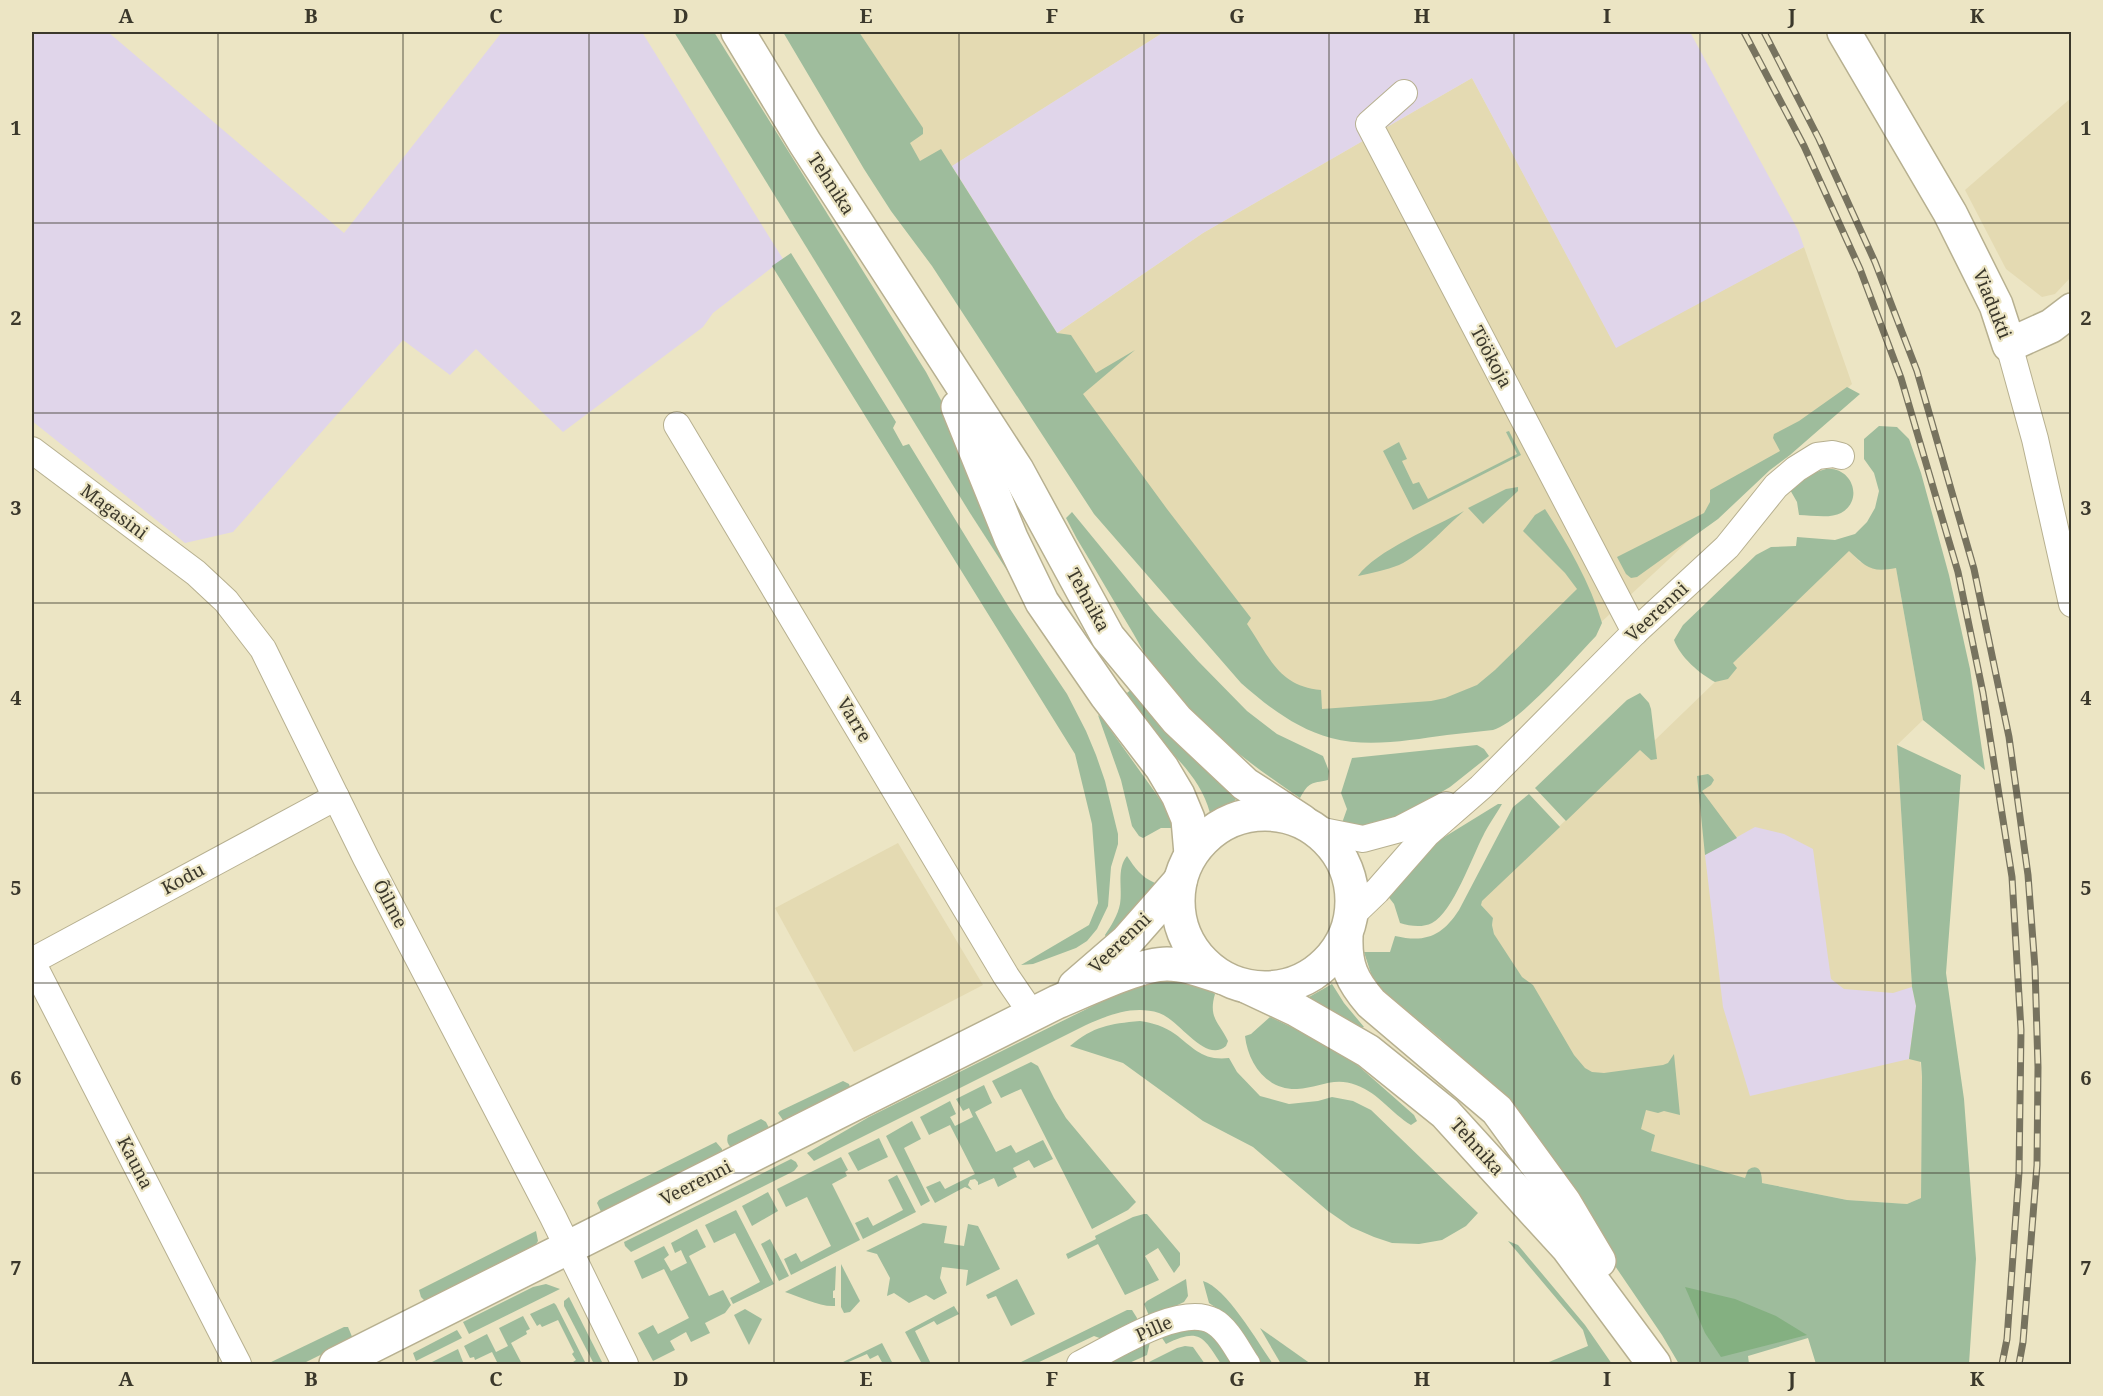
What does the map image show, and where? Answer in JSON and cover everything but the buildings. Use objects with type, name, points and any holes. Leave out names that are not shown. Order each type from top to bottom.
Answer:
[{"type":"main road","name":"Tehnika","points":[[738,32],[751,45],[805,143],[1017,470],[1108,637],[1177,720],[1245,784],[1310,826]]},
{"type":"main road","name":"Viadukti","points":[[1844,32],[1950,213],[1996,305],[2009,345]]},
{"type":"main road","points":[[2009,345],[2052,326],[2072,310]]},
{"type":"main road","name":"Tehnika","points":[[927,333],[1011,538],[1042,602],[1106,695],[1162,768],[1178,795],[1188,819],[1185,868]]},
{"type":"main road","points":[[1269,813],[1286,815],[1310,826],[1333,844],[1344,862],[1350,879],[1353,898],[1349,926],[1334,956],[1313,975],[1292,985],[1274,988],[1234,982],[1208,968],[1188,943],[1182,929],[1178,905],[1185,868],[1209,834],[1232,820],[1269,813]]},
{"type":"main road","name":"Veerenni","points":[[1045,1008],[1127,941],[1185,868]]},
{"type":"main road","name":"Tehnika","points":[[1349,926],[1345,955],[1358,988],[1371,1003],[1497,1110],[1564,1202],[1660,1365]]},
{"type":"main road","name":"Veerenni","points":[[336,1365],[1045,1008],[1147,967],[1166,964],[1185,966],[1234,982]]},
{"type":"main road","name":"Tehnika","points":[[1234,982],[1295,1009],[1368,1051],[1445,1113],[1568,1248],[1654,1365]]},
{"type":"street","name":"Töökoja","points":[[1404,93],[1369,124],[1635,632]]},
{"type":"street","name":"Viadukti","points":[[2009,345],[2035,439],[2072,604]]},
{"type":"street","name":"Varre","points":[[677,425],[1006,975],[1045,1008]]},
{"type":"street","name":"Magasini","points":[[32,450],[196,573]]},
{"type":"street","name":"Veerenni","points":[[1349,926],[1427,834],[1481,787],[1635,632],[1727,547],[1776,486],[1796,469],[1817,456],[1833,454],[1841,456]]},
{"type":"street","name":"Õilme","points":[[196,573],[226,601],[263,649],[336,797],[568,1248],[625,1365]]},
{"type":"street","name":"Veerenni","points":[[1310,826],[1363,839],[1372,837],[1400,829],[1481,787]]},
{"type":"street","name":"Kodu","points":[[32,961],[336,797]]},
{"type":"street","name":"Kauna","points":[[32,961],[238,1365]]},
{"type":"street","name":"Pille","points":[[1080,1365],[1164,1322],[1189,1316],[1203,1317],[1223,1329],[1247,1365]]},
{"type":"shaded area","points":[[32,32],[108,32],[344,233],[502,32],[642,32],[783,259],[713,313],[703,327],[563,432],[476,349],[450,375],[403,340],[233,532],[185,543],[32,421]]},
{"type":"shaded area","points":[[821,32],[1164,32],[905,196]]},
{"type":"shaded area","points":[[1164,32],[1690,32],[1798,230],[1804,247],[1616,348],[1472,78],[1203,233],[1057,333],[952,166]]},
{"type":"shaded area","points":[[1472,78],[1616,347],[1804,247],[1852,384],[1513,704],[1319,723],[1225,615],[1082,400],[1057,333],[1203,233]]},
{"type":"shaded area","points":[[2071,98],[2071,277],[2055,294],[2042,297],[2006,269],[1965,190]]},
{"type":"shaded area","points":[[1849,550],[1860,562],[1896,568],[1923,720],[1897,745],[1912,987],[1922,1077],[1921,1198],[1907,1204],[1847,1200],[1762,1183],[1593,1136],[1494,934],[1493,918],[1481,905],[1481,901],[1640,749],[1655,740],[1715,682],[1728,678],[1733,663]]},
{"type":"shaded area","points":[[1755,827],[1784,834],[1813,849],[1831,979],[1844,989],[1893,993],[1912,987],[1916,1006],[1909,1059],[1750,1096],[1723,1007],[1705,855]]},
{"type":"shaded area","points":[[898,843],[983,985],[854,1052],[775,908]]},
{"type":"green space","points":[[674,32],[714,32],[926,372],[957,430],[1015,575],[1010,575],[970,513]]},
{"type":"green space","points":[[783,32],[859,32],[923,128],[923,134],[910,143],[920,161],[941,149],[1057,333],[1071,335],[1096,373],[1135,350],[1083,394],[1167,509],[1251,618],[1247,624],[1276,668],[1294,682],[1321,690],[1322,709],[1445,698],[1477,685],[1495,670],[1577,589],[1565,573],[1523,531],[1535,515],[1545,509],[1585,578],[1602,623],[1596,636],[1532,703],[1504,725],[1493,730],[1404,741],[1374,743],[1345,741],[1306,729],[1272,708],[1241,683],[1094,514],[932,266],[891,211]]},
{"type":"green space","points":[[791,253],[896,422],[893,428],[903,446],[909,444],[1010,609],[1067,694],[1096,755],[1105,781],[1118,834],[1118,844],[1111,867],[1108,906],[1097,929],[1087,941],[1076,948],[1033,964],[1021,965],[1089,925],[1098,903],[1092,824],[1075,754],[772,266]]},
{"type":"green space","points":[[1847,387],[1860,394],[1770,470],[1718,519],[1637,577],[1631,578],[1626,574],[1617,557],[1704,513],[1710,502],[1710,490],[1780,451],[1773,438],[1774,434],[1799,421]]},
{"type":"green space","points":[[1879,426],[1897,427],[1909,439],[1921,473],[1949,575],[1970,669],[1985,770],[1923,720],[1896,568],[1875,569],[1860,561],[1849,551],[1733,663],[1737,668],[1728,679],[1715,682],[1703,674],[1686,659],[1674,640],[1683,625],[1756,555],[1771,547],[1796,546],[1797,537],[1835,540],[1855,534],[1867,522],[1875,508],[1879,491],[1874,473],[1864,459],[1864,439]]},
{"type":"green space","points":[[1509,431],[1521,455],[1413,510],[1383,451],[1399,442],[1407,459],[1402,461],[1413,484],[1419,482],[1428,499],[1517,454],[1506,432]]},
{"type":"green space","points":[[1835,469],[1848,478],[1853,492],[1848,507],[1841,513],[1831,516],[1799,515],[1797,502],[1789,488],[1813,473]]},
{"type":"green space","points":[[1518,487],[1518,491],[1483,524],[1468,508],[1506,489]]},
{"type":"green space","points":[[1464,511],[1424,548],[1399,565],[1358,576],[1378,557],[1392,548]]},
{"type":"green space","points":[[1072,512],[1154,612],[1247,711],[1277,734],[1323,756],[1329,771],[1328,780],[1311,784],[1300,798],[1228,745],[1179,700],[1152,665],[1077,539],[1066,518]]},
{"type":"green space","points":[[1132,689],[1233,793],[1236,799],[1233,803],[1210,813],[1206,800],[1193,778],[1146,726],[1123,696]]},
{"type":"green space","points":[[1640,693],[1651,709],[1657,759],[1651,760],[1640,750],[1566,821],[1535,788],[1627,700]]},
{"type":"green space","points":[[1098,715],[1162,802],[1170,815],[1173,828],[1161,828],[1143,838],[1132,826],[1121,780]]},
{"type":"green space","points":[[1477,745],[1489,756],[1450,787],[1398,818],[1362,828],[1342,823],[1347,809],[1341,793],[1352,758]]},
{"type":"green space","points":[[1897,745],[1961,775],[1946,973],[1964,1099],[1976,1259],[1969,1364],[1816,1364],[1808,1338],[1748,1356],[1749,1364],[1679,1364],[1662,1335],[1579,1213],[1483,1081],[1440,1038],[1384,992],[1373,980],[1364,952],[1390,952],[1395,936],[1424,938],[1446,926],[1459,910],[1513,807],[1529,794],[1560,827],[1482,901],[1481,905],[1493,918],[1494,934],[1522,977],[1533,985],[1574,1055],[1585,1068],[1592,1072],[1604,1073],[1663,1065],[1668,1063],[1674,1054],[1680,1115],[1646,1110],[1641,1129],[1655,1135],[1651,1151],[1745,1178],[1748,1170],[1755,1167],[1761,1173],[1762,1183],[1847,1200],[1907,1204],[1921,1198],[1922,1077],[1921,1062],[1909,1059],[1916,1006],[1912,987]]},
{"type":"green space","points":[[1708,774],[1714,780],[1702,791],[1737,838],[1705,855],[1697,776]]},
{"type":"green space","points":[[1498,804],[1502,804],[1485,832],[1454,896],[1440,917],[1424,926],[1400,923],[1394,904],[1387,895],[1433,844]]},
{"type":"green space","points":[[1127,856],[1142,875],[1155,883],[1148,896],[1107,940],[1105,935],[1119,908],[1121,873]]},
{"type":"green space","points":[[1161,976],[1203,987],[1215,994],[1214,1014],[1228,1041],[1226,1046],[1218,1050],[1201,1045],[1159,1013],[1140,1010],[1121,1012],[1086,1025],[814,1161],[807,1153],[869,1117],[1143,981]]},
{"type":"green space","points":[[1332,984],[1364,1027],[1360,1028],[1308,1000],[1309,997]]},
{"type":"green space","points":[[1270,1017],[1317,1039],[1355,1063],[1414,1115],[1417,1121],[1411,1125],[1379,1098],[1356,1085],[1333,1082],[1297,1089],[1276,1085],[1268,1080],[1260,1073],[1250,1056],[1245,1036],[1251,1034]]},
{"type":"green space","points":[[1140,1021],[1167,1029],[1193,1049],[1205,1055],[1229,1058],[1237,1072],[1260,1096],[1289,1104],[1332,1097],[1353,1101],[1371,1110],[1478,1213],[1466,1226],[1442,1240],[1419,1244],[1392,1243],[1351,1227],[1328,1211],[1253,1147],[1203,1121],[1123,1063],[1070,1046],[1102,1027]]},
{"type":"green space","points":[[1031,1062],[1038,1066],[1066,1118],[1136,1202],[1128,1210],[1092,1229],[1021,1089],[1001,1098],[992,1081]]},
{"type":"green space","points":[[843,1081],[850,1087],[825,1104],[785,1123],[778,1113],[780,1111]]},
{"type":"green space","points":[[984,1085],[992,1103],[975,1112],[996,1152],[1011,1145],[1016,1153],[1043,1140],[1053,1159],[1034,1168],[1029,1160],[1013,1168],[1017,1177],[998,1187],[994,1178],[978,1185],[975,1179],[970,1180],[968,1185],[972,1190],[965,1187],[935,1203],[926,1187],[940,1181],[945,1189],[975,1174],[950,1125],[929,1135],[920,1117],[950,1101],[956,1114],[950,1117],[955,1126],[973,1117],[969,1108],[963,1111],[956,1099]]},
{"type":"green space","points":[[761,1119],[766,1122],[770,1130],[733,1149],[730,1146],[727,1141],[728,1135]]},
{"type":"green space","points":[[912,1121],[921,1139],[904,1148],[930,1201],[921,1206],[886,1136]]},
{"type":"green space","points":[[879,1138],[888,1157],[858,1171],[848,1153]]},
{"type":"green space","points":[[716,1142],[722,1149],[722,1154],[602,1214],[597,1203],[599,1200]]},
{"type":"green space","points":[[841,1157],[848,1170],[845,1172],[847,1176],[832,1184],[860,1240],[791,1275],[784,1259],[796,1253],[801,1262],[831,1246],[807,1197],[786,1207],[777,1189]]},
{"type":"green space","points":[[791,1159],[798,1166],[794,1171],[631,1252],[625,1246],[624,1242]]},
{"type":"green space","points":[[897,1175],[916,1212],[863,1239],[855,1223],[868,1217],[873,1226],[903,1210],[888,1180]]},
{"type":"green space","points":[[768,1192],[778,1211],[752,1226],[742,1206]]},
{"type":"green space","points":[[736,1210],[774,1284],[733,1304],[730,1298],[760,1282],[735,1233],[714,1243],[705,1225]]},
{"type":"green space","points":[[1147,1214],[1180,1253],[1180,1265],[1174,1273],[1158,1248],[1145,1256],[1159,1280],[1125,1295],[1098,1244],[1068,1259],[1066,1254],[1096,1239],[1095,1236]]},
{"type":"green space","points":[[923,1223],[947,1226],[944,1243],[964,1246],[968,1224],[978,1226],[1000,1269],[966,1286],[968,1270],[942,1267],[940,1278],[947,1293],[934,1300],[926,1295],[909,1303],[894,1293],[887,1296],[890,1278],[877,1254],[866,1251]]},
{"type":"green space","points":[[697,1229],[706,1247],[689,1256],[709,1296],[723,1290],[731,1305],[725,1313],[705,1323],[710,1333],[691,1342],[686,1332],[670,1341],[675,1350],[653,1361],[638,1333],[653,1325],[658,1334],[689,1318],[664,1269],[642,1279],[634,1261],[664,1246],[669,1255],[664,1259],[671,1271],[687,1263],[681,1250],[675,1253],[671,1243]]},
{"type":"green space","points":[[536,1231],[538,1241],[532,1250],[426,1302],[421,1297],[419,1290]]},
{"type":"green space","points":[[770,1239],[789,1276],[779,1281],[761,1244]]},
{"type":"green space","points":[[1508,1241],[1518,1245],[1585,1325],[1612,1364],[1544,1364],[1588,1346],[1583,1330]]},
{"type":"green space","points":[[841,1264],[860,1301],[850,1312],[844,1313],[841,1307]]},
{"type":"green space","points":[[836,1266],[835,1290],[833,1291],[835,1306],[816,1303],[785,1292]]},
{"type":"green space","points":[[1017,1279],[1035,1314],[1011,1326],[996,1296],[988,1299],[986,1295]]},
{"type":"green space","points":[[1186,1279],[1188,1296],[1184,1302],[1150,1318],[1144,1304]]},
{"type":"green space","points":[[1203,1281],[1222,1294],[1232,1305],[1273,1364],[1260,1364],[1227,1315],[1209,1303]]},
{"type":"green space","points":[[546,1284],[560,1289],[469,1334],[463,1322],[533,1287]]},
{"type":"green space","points":[[1685,1287],[1735,1299],[1776,1316],[1807,1335],[1721,1357],[1705,1333]]},
{"type":"green space","points":[[569,1297],[603,1364],[594,1364],[564,1306],[564,1301]]},
{"type":"green space","points":[[554,1303],[586,1364],[574,1364],[576,1360],[572,1354],[574,1352],[558,1320],[542,1327],[540,1324],[537,1326],[530,1314]]},
{"type":"green space","points":[[954,1306],[959,1314],[937,1325],[934,1321],[915,1331],[931,1364],[922,1364],[905,1332]]},
{"type":"green space","points":[[745,1309],[762,1319],[749,1345],[734,1315]]},
{"type":"green space","points":[[1127,1310],[1132,1310],[1137,1318],[1136,1325],[1105,1340],[1094,1336],[1035,1364],[1017,1364]]},
{"type":"green space","points":[[523,1316],[530,1329],[526,1331],[527,1334],[511,1343],[522,1364],[498,1364],[492,1352],[475,1360],[474,1357],[470,1358],[464,1346],[487,1334],[496,1352],[508,1346],[499,1328]]},
{"type":"green space","points":[[348,1327],[353,1339],[302,1364],[267,1364]]},
{"type":"green space","points":[[1200,1328],[1212,1334],[1234,1364],[1221,1364],[1204,1341],[1199,1338],[1186,1336],[1166,1344],[1160,1335],[1171,1330]]},
{"type":"green space","points":[[1260,1328],[1311,1364],[1281,1364]]},
{"type":"green space","points":[[457,1330],[462,1338],[416,1361],[413,1353]]},
{"type":"green space","points":[[1150,1342],[1147,1355],[1127,1364],[1104,1364]]},
{"type":"green space","points":[[882,1343],[893,1364],[883,1364],[878,1355],[870,1359],[867,1354],[844,1364],[843,1362]]},
{"type":"green space","points":[[1193,1347],[1205,1364],[1145,1364],[1177,1348]]},
{"type":"green space","points":[[458,1349],[463,1362],[460,1364],[433,1364],[432,1362]]},
{"type":"railway","points":[[1744,32],[1804,146],[1860,269],[1901,378],[1958,572],[1983,693],[2012,877],[2021,1030],[2019,1172],[2007,1339],[2002,1364]]},
{"type":"railway","points":[[1764,32],[1819,139],[1875,262],[1917,371],[1974,569],[2009,737],[2028,875],[2035,968],[2038,1067],[2037,1165],[2023,1342],[2019,1364]]}]
